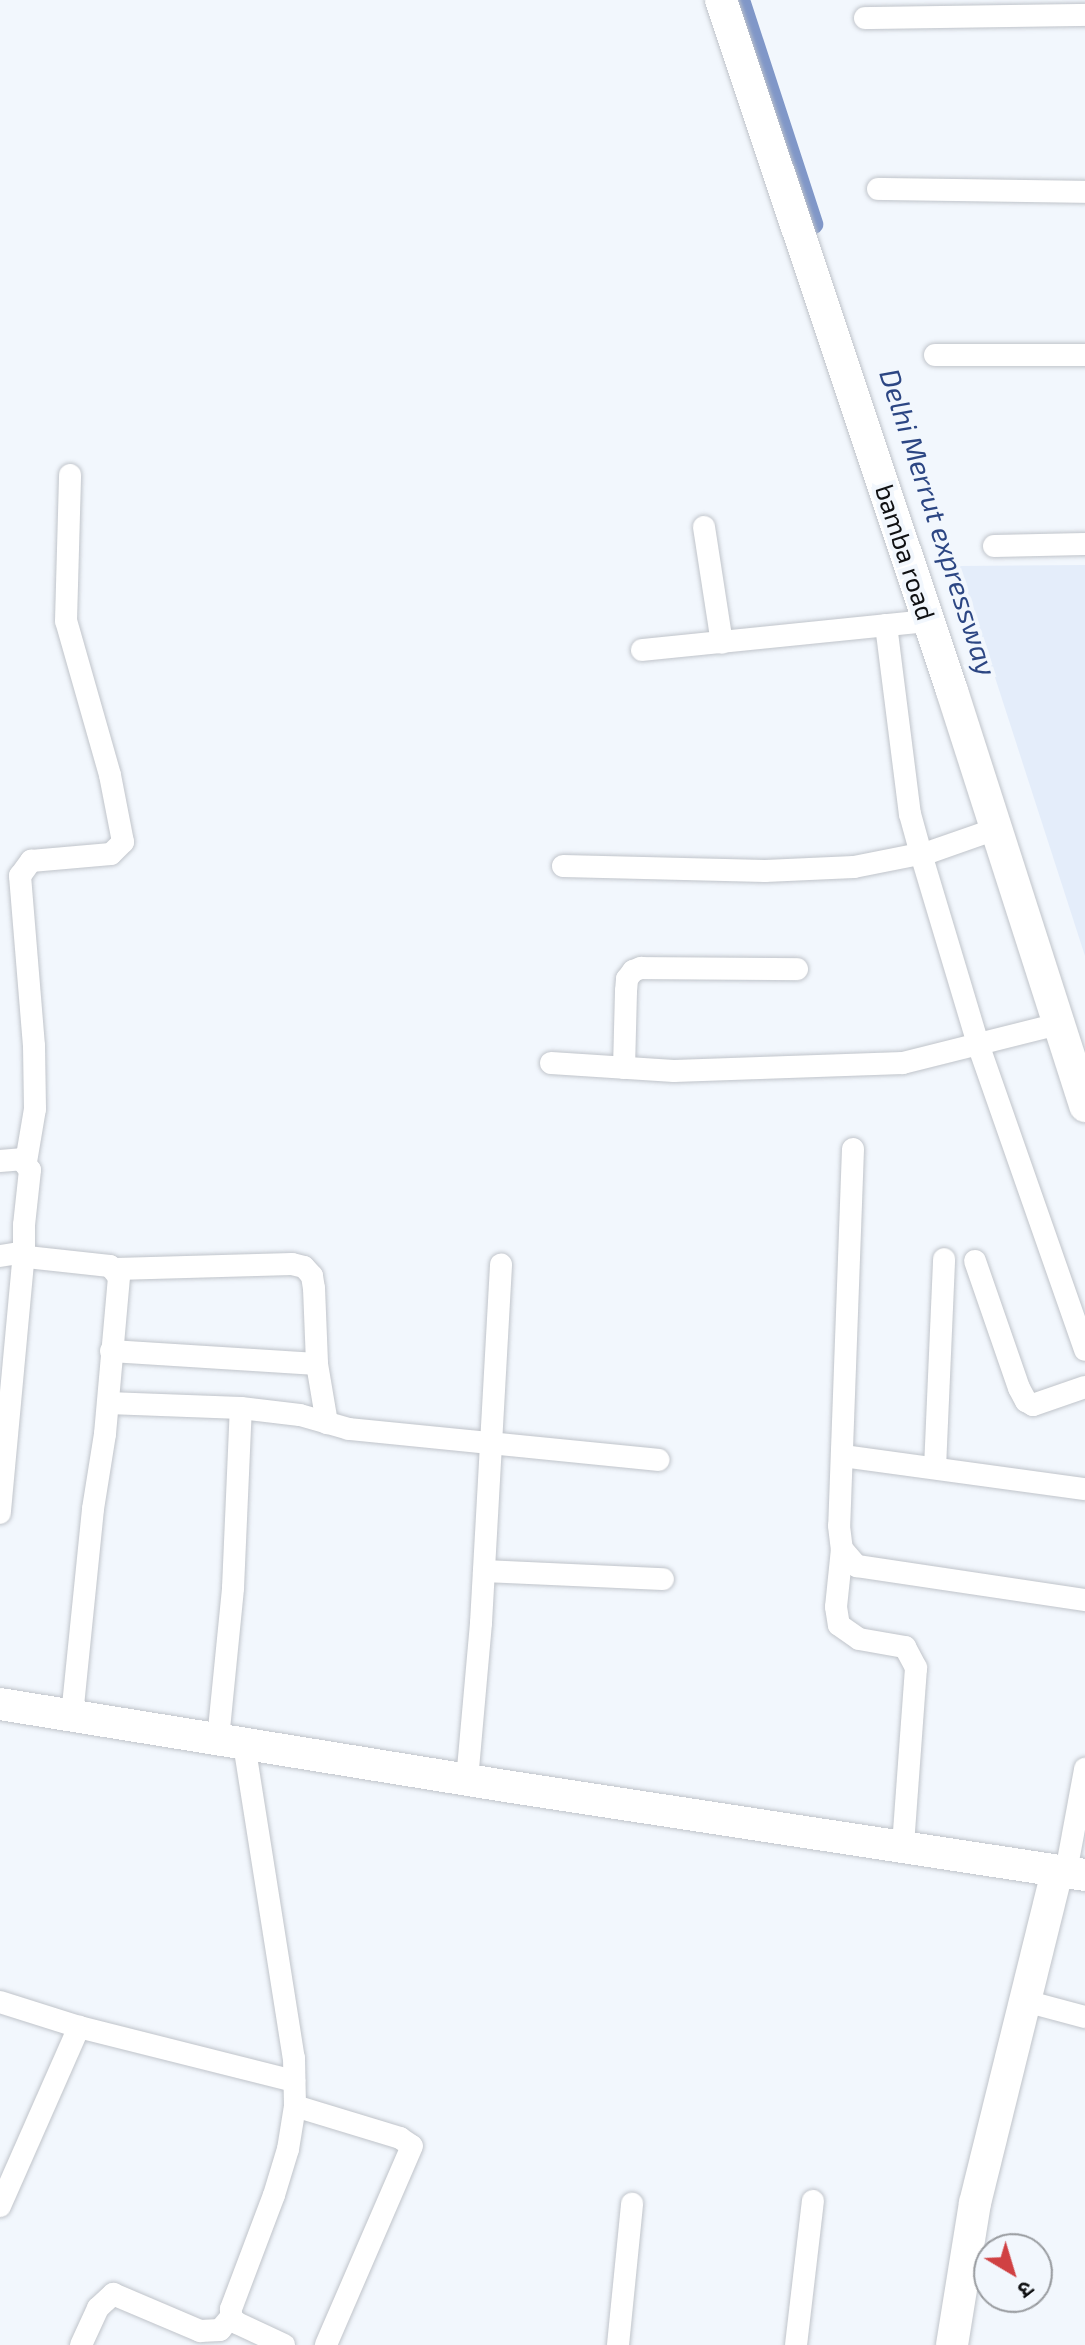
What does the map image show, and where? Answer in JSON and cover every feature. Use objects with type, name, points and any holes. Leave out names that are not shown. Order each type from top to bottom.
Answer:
[{"type":"street","name":"bamba road","points":[[721,0],[929,621],[1085,1106]]},
{"type":"street","points":[[865,18],[1085,15]]},
{"type":"street","points":[[878,189],[1085,192]]},
{"type":"street","points":[[935,355],[1085,355]]},
{"type":"street","points":[[26,1162],[35,1109],[34,1046],[20,876],[31,861],[111,854],[123,842],[110,775],[66,621],[70,475]]},
{"type":"street","points":[[704,527],[722,643]]},
{"type":"street","points":[[994,546],[1085,544]]},
{"type":"street","points":[[642,650],[929,621]]},
{"type":"street","points":[[886,625],[907,792],[921,854],[978,1044],[1085,1350]]},
{"type":"street","points":[[563,866],[765,871],[854,867],[921,854],[996,829]]},
{"type":"street","points":[[624,1068],[627,979],[633,971],[641,968],[797,969]]},
{"type":"street","points":[[551,1063],[674,1071],[903,1063],[1058,1024]]},
{"type":"street","points":[[853,1149],[839,1526],[842,1549],[836,1607],[839,1625],[859,1639],[905,1647],[916,1668],[903,1847]]},
{"type":"street","points":[[0,1161],[21,1159],[30,1170],[24,1252],[8,1337],[0,1513]]},
{"type":"street","points":[[0,1256],[24,1252],[33,1259],[116,1269],[292,1264],[304,1267],[312,1276],[314,1288],[317,1364],[327,1423]]},
{"type":"street","points":[[935,1468],[944,1259]]},
{"type":"street","points":[[975,1261],[1026,1401],[1033,1405],[1085,1387]]},
{"type":"street","points":[[467,1780],[484,1571],[501,1265]]},
{"type":"street","points":[[72,1715],[108,1403],[119,1277],[116,1269]]},
{"type":"street","points":[[111,1351],[317,1364]]},
{"type":"street","points":[[108,1403],[241,1408],[300,1415],[349,1429],[658,1460]]},
{"type":"street","points":[[222,2331],[288,2149],[295,2106],[272,1906],[231,1742],[233,1588],[241,1408]]},
{"type":"street","points":[[843,1456],[1085,1489]]},
{"type":"street","points":[[842,1549],[857,1566],[1085,1600]]},
{"type":"street","points":[[484,1571],[663,1579]]},
{"type":"street","points":[[0,1704],[1069,1873]]},
{"type":"street","points":[[952,2345],[975,2203],[1025,2001],[1069,1873],[1085,1769]]},
{"type":"street","points":[[1025,2001],[1085,2017]]},
{"type":"street","points":[[0,2002],[79,2027],[294,2081]]},
{"type":"street","points":[[0,2206],[79,2027]]},
{"type":"street","points":[[295,2106],[400,2138],[412,2146],[326,2345]]},
{"type":"street","points":[[796,2345],[813,2201]]},
{"type":"street","points":[[618,2345],[632,2204]]},
{"type":"street","points":[[81,2345],[98,2308],[113,2294],[200,2331],[222,2331],[284,2345]]},
{"type":"shaded area","points":[[1085,565],[1085,956],[959,566]]},
{"type":"waterway","name":"Delhi Merrut expressway","points":[[740,0],[813,224]]}]
